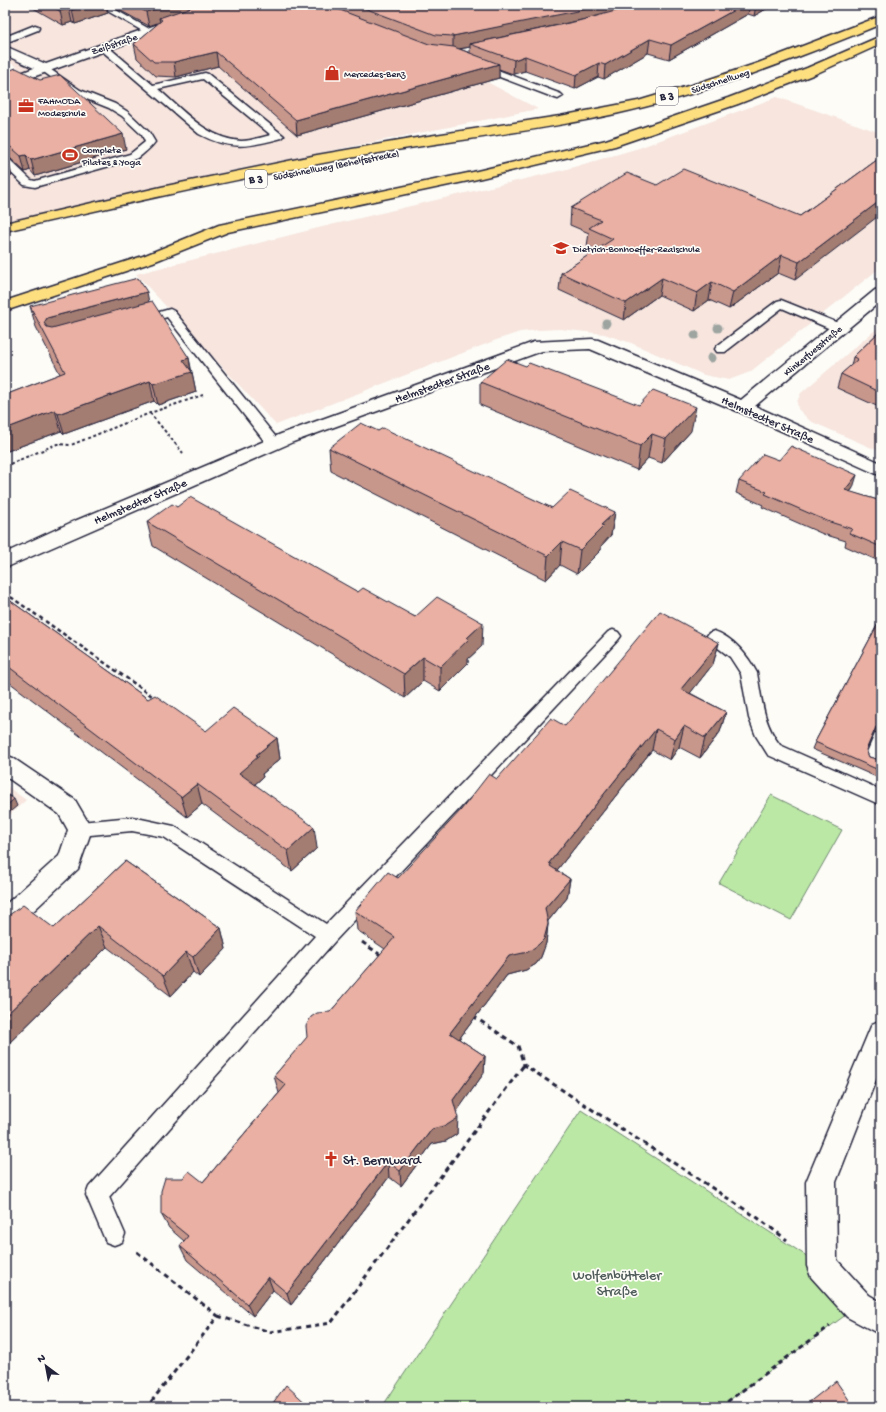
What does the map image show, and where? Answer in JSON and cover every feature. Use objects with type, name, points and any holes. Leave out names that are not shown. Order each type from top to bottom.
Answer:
[{"type":"highway","name":"Südschnellweg","points":[[558,124],[671,95],[743,73],[881,20]]},
{"type":"highway","name":"Südschnellweg","points":[[558,124],[645,110],[742,83],[833,52],[881,33]]},
{"type":"highway","points":[[5,306],[148,259],[224,228],[458,179],[610,143],[733,101],[811,71],[881,40]]},
{"type":"highway","points":[[700,74],[776,60]]},
{"type":"highway","points":[[5,215],[246,161],[433,127],[542,112],[569,106]]},
{"type":"highway","name":"Südschnellweg (Behelfsstrecke)","points":[[88,212],[308,161],[422,141],[558,124]]},
{"type":"highway","name":"B 3","points":[[5,227],[88,212]]},
{"type":"highway","name":"B 3","points":[[5,235],[88,212]]},
{"type":"street","name":"Zeißstraße","points":[[5,83],[224,5]]},
{"type":"street","points":[[5,50],[44,68]]},
{"type":"street","name":"Klinkerfuesstraße","points":[[743,407],[881,293]]},
{"type":"street","name":"Helmstedter Straße","points":[[5,560],[274,444],[540,346],[592,344],[743,407],[881,470]]},
{"type":"street","points":[[5,764],[67,807],[80,829],[69,862],[5,921]]},
{"type":"street","points":[[869,1313],[822,1266],[821,1182],[881,1034]]},
{"type":"lane","points":[[101,5],[149,31]]},
{"type":"lane","points":[[5,40],[35,28]]},
{"type":"lane","points":[[103,47],[202,132],[217,140],[242,144],[279,136],[205,76],[152,88]]},
{"type":"lane","points":[[471,63],[558,96]]},
{"type":"lane","points":[[5,162],[28,183],[35,184],[134,156],[144,149],[150,142],[146,134],[125,114],[112,106],[77,92],[44,68]]},
{"type":"lane","points":[[721,349],[781,303],[839,328]]},
{"type":"lane","points":[[132,323],[170,313],[274,444]]},
{"type":"lane","points":[[114,1234],[97,1195],[328,935],[613,636]]},
{"type":"lane","points":[[714,637],[735,654],[748,673],[757,718],[764,736],[774,750],[881,798]]},
{"type":"lane","points":[[872,757],[881,739]]},
{"type":"lane","points":[[80,829],[132,824],[168,831],[328,935]]},
{"type":"path","points":[[5,466],[57,444],[72,445],[150,414],[228,386]]},
{"type":"path","points":[[150,414],[202,475]]},
{"type":"path","points":[[5,592],[159,700]]},
{"type":"path","points":[[328,935],[360,941],[386,958]]},
{"type":"path","points":[[472,1015],[518,1046],[524,1065],[758,1218],[822,1266]]},
{"type":"path","points":[[114,1234],[218,1316],[270,1332],[331,1323],[524,1065]]},
{"type":"path","points":[[720,1407],[869,1313]]},
{"type":"path","points":[[147,1407],[218,1316]]},
{"type":"shaded area","points":[[5,5],[306,5],[434,54],[538,109],[240,169],[5,222],[5,72],[18,67],[5,60]]},
{"type":"shaded area","name":"Dietrich-Bonhoeffer-Realschule","points":[[777,97],[881,133],[881,267],[750,372],[729,380],[704,375],[631,343],[604,334],[560,329],[538,330],[520,332],[499,339],[276,425],[136,274],[318,228],[567,169],[639,148]]},
{"type":"shaded area","points":[[881,325],[881,452],[810,421],[798,409],[797,402],[801,393]]},
{"type":"shaded area","points":[[5,785],[26,800],[5,819]]},
{"type":"green space","points":[[771,795],[842,830],[791,920],[719,883]]},
{"type":"green space","name":"Wolfenbütteler Straße","points":[[581,1110],[822,1266],[858,1306],[720,1407],[382,1407]]},
{"type":"building","points":[[49,5],[87,5],[72,10],[69,8],[60,11]]},
{"type":"building","points":[[133,5],[167,5],[146,12]]},
{"type":"building","name":"Mercedes-Benz","points":[[197,5],[327,5],[429,44],[454,47],[499,64],[296,120],[216,52],[174,62],[154,62],[134,44],[162,20],[159,18]]},
{"type":"building","points":[[356,5],[599,5],[577,11],[453,36],[436,35]]},
{"type":"building","points":[[638,5],[743,5],[671,45],[650,39],[605,65],[599,63],[576,75],[525,56],[514,60],[470,44],[578,21]]},
{"type":"building","points":[[16,68],[40,80],[60,75],[123,134],[31,160],[26,155],[21,156],[5,142],[5,72]]},
{"type":"building","points":[[881,157],[881,200],[799,262],[782,255],[733,292],[712,282],[697,293],[662,278],[626,303],[561,273],[613,239],[589,228],[601,220],[571,208],[627,173],[657,185],[683,169],[800,216]]},
{"type":"building","points":[[138,278],[147,292],[47,318],[44,323],[47,327],[52,328],[152,301],[189,358],[183,360],[192,372],[153,384],[150,381],[58,414],[55,410],[5,429],[5,395],[65,372],[30,306]]},
{"type":"building","points":[[881,330],[881,393],[841,374],[858,359],[853,357]]},
{"type":"building","points":[[507,359],[526,366],[529,363],[639,405],[653,390],[696,407],[666,439],[652,434],[640,446],[480,382]]},
{"type":"building","points":[[361,423],[378,431],[383,428],[552,508],[570,491],[615,512],[601,525],[604,526],[580,550],[562,542],[548,556],[329,448]]},
{"type":"building","points":[[791,446],[857,475],[845,490],[881,501],[881,547],[849,533],[852,529],[827,521],[765,494],[767,492],[739,481],[763,454],[779,460]]},
{"type":"building","points":[[190,497],[358,592],[363,588],[415,617],[437,597],[483,623],[440,667],[423,657],[404,674],[147,522],[172,504],[177,507]]},
{"type":"building","points":[[5,597],[148,699],[155,695],[206,731],[233,708],[277,738],[256,755],[259,756],[239,773],[314,827],[288,851],[197,784],[181,797],[5,664]]},
{"type":"building","points":[[660,611],[719,643],[681,689],[726,712],[705,738],[684,726],[675,739],[656,729],[549,863],[551,864],[550,866],[570,879],[545,908],[548,924],[544,939],[528,952],[509,956],[450,1033],[485,1056],[453,1100],[458,1118],[447,1125],[432,1129],[400,1171],[388,1162],[287,1293],[268,1277],[247,1304],[180,1246],[188,1236],[161,1214],[161,1191],[165,1178],[183,1178],[189,1171],[203,1182],[286,1085],[274,1076],[307,1037],[306,1026],[311,1017],[317,1013],[330,1012],[395,937],[355,911],[388,872],[398,878],[461,810],[489,774],[497,779],[551,718],[565,726]]},
{"type":"building","points":[[881,618],[881,726],[876,727],[866,750],[869,757],[876,759],[881,757],[881,771],[815,742]]},
{"type":"building","points":[[5,793],[14,799],[5,807]]},
{"type":"building","points":[[125,861],[221,928],[193,957],[186,952],[163,976],[98,926],[5,1016],[5,918],[23,905],[54,928]]},
{"type":"building","points":[[836,1381],[854,1407],[803,1407]]},
{"type":"building","points":[[286,1385],[310,1407],[270,1407]]},
{"type":"place","name":"Mercedes-Benz","points":[[332,73]]},
{"type":"place","name":"FAHMODA Modeschule","points":[[26,106]]},
{"type":"place","name":"Complete Pilates & Yoga","points":[[70,155]]},
{"type":"place","name":"Dietrich-Bonhoeffer-Realschule","points":[[561,248]]},
{"type":"place","name":"St. Bernward","points":[[331,1159]]}]
